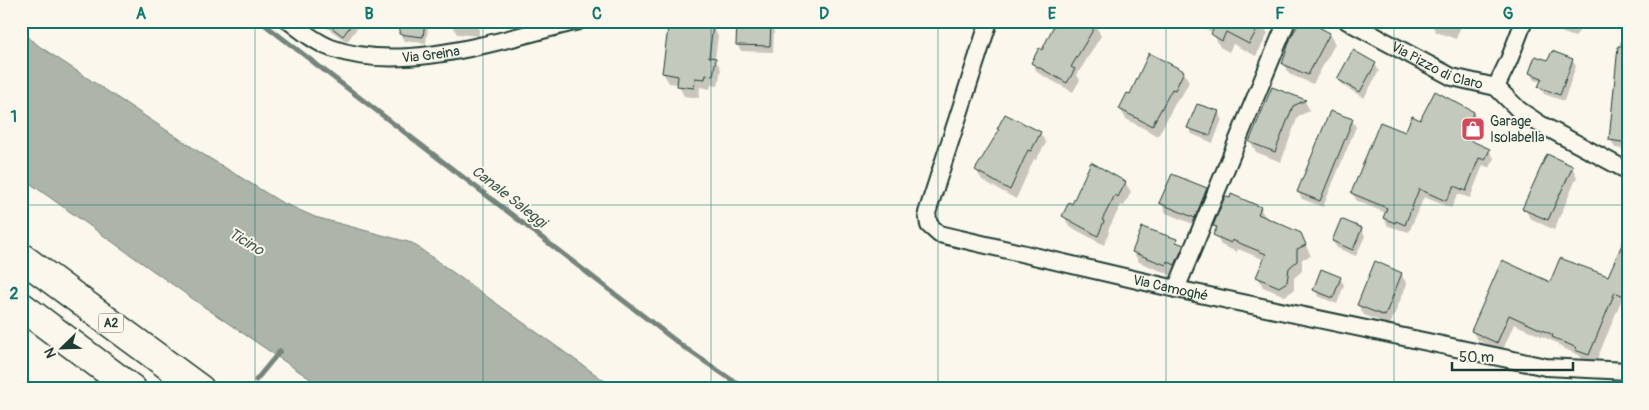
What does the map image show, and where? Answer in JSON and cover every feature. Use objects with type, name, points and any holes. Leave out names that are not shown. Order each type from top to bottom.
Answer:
[{"type":"highway","name":"A2","points":[[21,257],[200,389]]},
{"type":"highway","points":[[21,306],[132,389]]},
{"type":"street","name":"Via Greina","points":[[289,21],[314,39],[333,48],[369,56],[409,58],[444,53],[578,21]]},
{"type":"street","name":"Via Camoghé","points":[[989,21],[927,214],[929,225],[939,234],[1176,289],[1546,367],[1628,372]]},
{"type":"street","points":[[1176,289],[1287,21]]},
{"type":"street","name":"Via Pizzo di Claro","points":[[1347,21],[1452,78],[1496,87],[1519,110],[1540,124],[1628,171]]},
{"type":"street","points":[[1496,87],[1524,21]]},
{"type":"water","name":"Ticino","points":[[21,31],[39,46],[201,153],[281,202],[315,217],[412,243],[616,389],[325,389],[200,304],[21,177]]},
{"type":"building","points":[[323,21],[354,21],[343,36]]},
{"type":"building","points":[[400,21],[425,21],[423,37],[399,34]]},
{"type":"building","points":[[669,21],[713,25],[709,57],[716,58],[713,76],[706,75],[705,79],[695,78],[694,88],[677,86],[678,76],[662,73]]},
{"type":"building","points":[[737,21],[771,23],[770,46],[736,45]]},
{"type":"building","points":[[1056,21],[1090,21],[1096,25],[1071,67],[1075,69],[1067,83],[1031,63],[1039,48],[1042,50]]},
{"type":"building","points":[[1207,21],[1262,21],[1249,44],[1226,32],[1222,41],[1211,34],[1215,26]]},
{"type":"building","points":[[1300,21],[1307,21],[1330,33],[1308,75],[1282,64],[1291,37]]},
{"type":"building","points":[[1618,46],[1628,46],[1628,143],[1609,140]]},
{"type":"building","points":[[1353,50],[1376,63],[1360,92],[1337,79]]},
{"type":"building","points":[[1552,51],[1573,59],[1560,95],[1538,87],[1542,78],[1529,73],[1535,56],[1548,60]]},
{"type":"building","points":[[1149,53],[1184,71],[1175,90],[1172,89],[1152,126],[1119,109],[1127,93],[1130,94]]},
{"type":"building","points":[[1272,87],[1306,100],[1293,106],[1275,152],[1249,142]]},
{"type":"building","points":[[1435,91],[1474,112],[1463,134],[1472,141],[1490,149],[1485,160],[1479,158],[1466,191],[1454,186],[1446,201],[1419,189],[1405,225],[1396,221],[1395,223],[1383,218],[1387,208],[1351,193],[1380,122],[1405,132],[1412,116],[1420,120]]},
{"type":"building","points":[[1197,104],[1219,111],[1210,136],[1187,128]]},
{"type":"building","points":[[1330,111],[1353,119],[1320,201],[1297,192]]},
{"type":"building","points":[[1005,114],[1041,132],[1031,151],[1028,150],[1010,190],[975,170],[999,130],[997,129]]},
{"type":"building","points":[[1547,154],[1573,166],[1548,220],[1522,209]]},
{"type":"building","points":[[1091,162],[1126,182],[1118,197],[1115,195],[1102,220],[1104,221],[1098,236],[1062,216],[1069,202],[1072,204]]},
{"type":"building","points":[[1172,174],[1207,188],[1195,218],[1159,203]]},
{"type":"building","points":[[1231,194],[1261,207],[1258,214],[1301,233],[1306,245],[1297,249],[1297,261],[1289,268],[1287,282],[1279,287],[1256,277],[1266,254],[1232,240],[1231,243],[1213,235],[1217,227],[1213,226],[1225,196],[1230,198]]},
{"type":"building","points":[[1341,219],[1362,228],[1353,250],[1332,241]]},
{"type":"building","points":[[1142,227],[1177,239],[1176,242],[1184,245],[1175,265],[1167,261],[1166,265],[1132,252]]},
{"type":"building","points":[[1628,231],[1628,298],[1615,292],[1589,355],[1575,350],[1577,348],[1552,337],[1553,335],[1509,315],[1497,343],[1471,331],[1502,260],[1550,282],[1560,258],[1608,276]]},
{"type":"building","points":[[1375,261],[1402,273],[1385,316],[1357,305]]},
{"type":"building","points":[[1321,269],[1341,277],[1333,298],[1313,290]]},
{"type":"waterway","name":"Canale Saleggi","points":[[260,21],[685,348],[745,389]]},
{"type":"waterway","points":[[256,380],[280,351]]},
{"type":"place","name":"Garage Isolabella","points":[[1473,129]]}]
